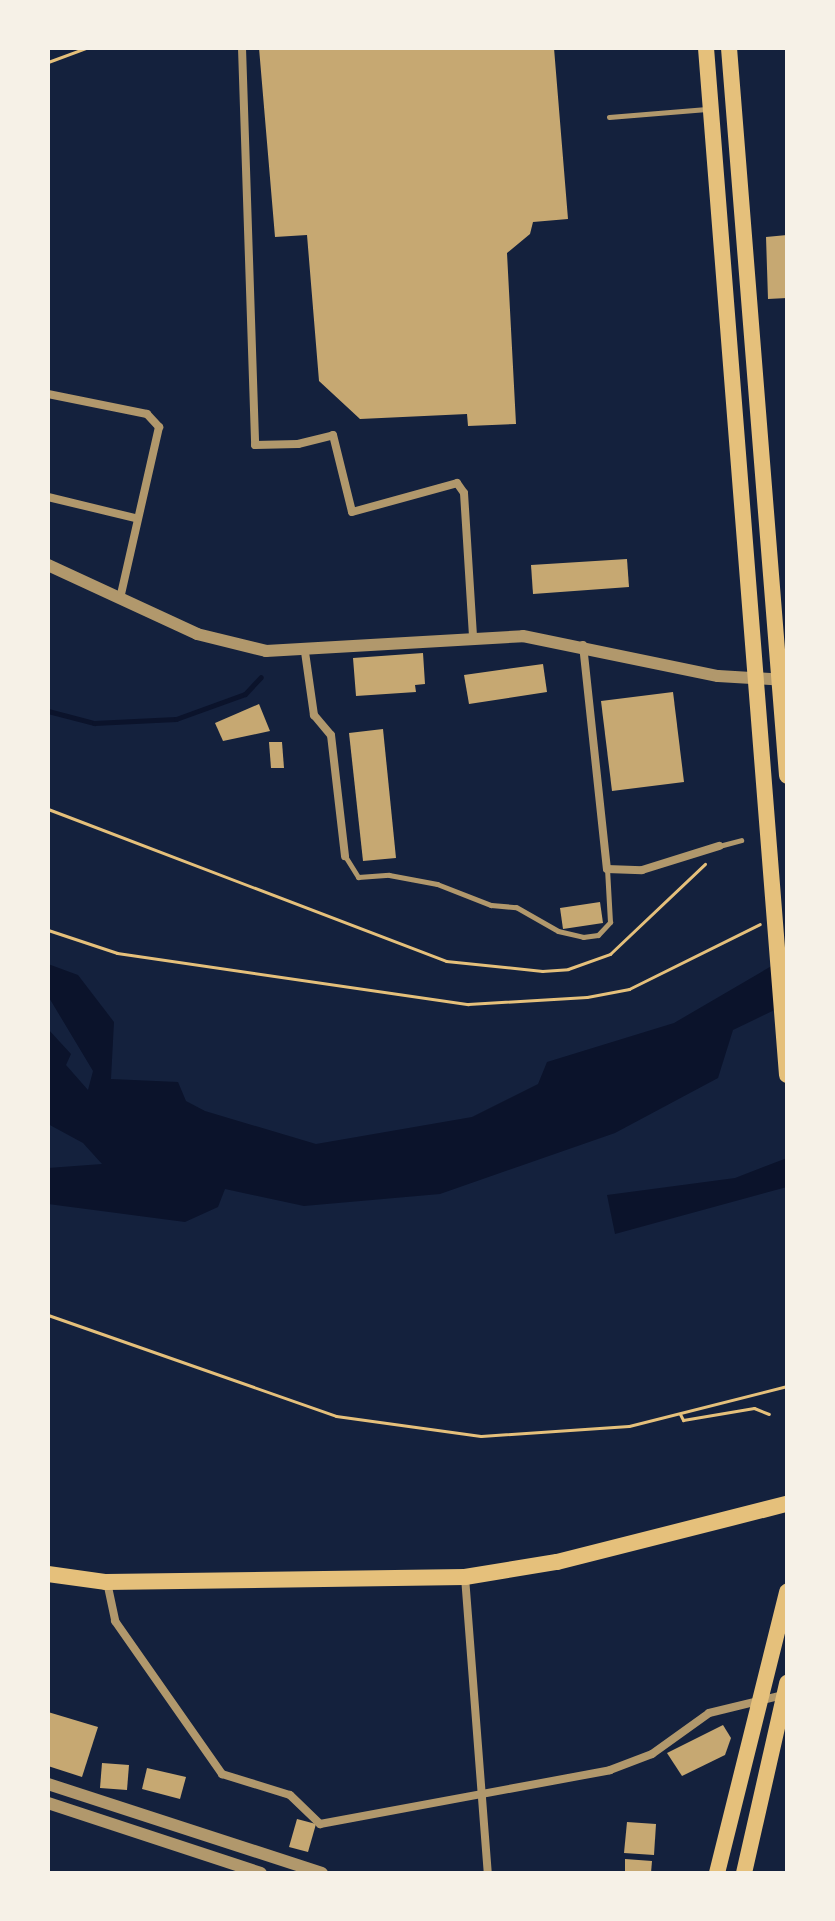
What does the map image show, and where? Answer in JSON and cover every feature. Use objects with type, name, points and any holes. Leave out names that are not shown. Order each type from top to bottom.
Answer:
[{"type":"main road","points":[[706,48],[787,1075]]},
{"type":"main road","points":[[729,48],[784,680],[787,776]]},
{"type":"main road","points":[[48,1574],[106,1582],[465,1577],[557,1562],[738,1520],[787,1504]]},
{"type":"main road","points":[[717,1873],[757,1701],[787,1592]]},
{"type":"main road","points":[[744,1873],[786,1690]]},
{"type":"street","points":[[242,48],[255,445],[298,444],[333,435],[352,512],[457,483],[464,493],[473,638]]},
{"type":"street","points":[[48,394],[147,414],[159,427],[135,518],[120,598]]},
{"type":"street","points":[[48,497],[135,518]]},
{"type":"street","points":[[48,565],[229,645],[305,652],[523,636],[754,680],[784,680]]},
{"type":"street","points":[[583,645],[581,666],[607,869],[642,870],[719,846]]},
{"type":"street","points":[[305,652],[314,715],[331,735],[345,856]]},
{"type":"street","points":[[465,1577],[488,1873]]},
{"type":"street","points":[[106,1582],[115,1621],[222,1774],[290,1795],[320,1824],[481,1798],[610,1770],[652,1754],[709,1713],[786,1690]]},
{"type":"street","points":[[48,1784],[322,1873]]},
{"type":"street","points":[[48,1803],[261,1873]]},
{"type":"lane","points":[[609,117],[710,109]]},
{"type":"lane","points":[[719,846],[741,840]]},
{"type":"lane","points":[[345,856],[358,877],[389,875],[437,884],[491,905],[516,907],[558,931],[583,937],[598,935],[610,922],[607,869]]},
{"type":"path","points":[[48,62],[86,48]]},
{"type":"path","points":[[48,809],[446,961],[542,971],[568,969],[610,954],[719,846]]},
{"type":"path","points":[[48,930],[117,953],[468,1004],[629,989],[774,916]]},
{"type":"path","points":[[48,1315],[336,1416],[481,1436],[629,1426],[787,1386]]},
{"type":"path","points":[[679,1413],[683,1420],[754,1408],[769,1414]]},
{"type":"water","points":[[787,957],[787,1004],[733,1030],[718,1078],[615,1133],[440,1194],[304,1206],[225,1189],[218,1207],[185,1222],[48,1204],[48,1168],[102,1164],[83,1143],[48,1124],[48,1029],[71,1054],[66,1065],[88,1090],[93,1071],[48,996],[48,964],[78,975],[114,1022],[111,1079],[178,1082],[186,1101],[205,1111],[316,1144],[472,1117],[538,1084],[547,1062],[674,1023]]},
{"type":"water","points":[[787,1158],[787,1187],[615,1234],[607,1195],[735,1178]]},
{"type":"building","points":[[259,48],[554,48],[568,219],[533,222],[530,234],[507,253],[516,424],[468,426],[467,414],[360,419],[319,381],[307,235],[275,237]]},
{"type":"building","points":[[787,235],[787,298],[768,299],[766,237]]},
{"type":"building","points":[[627,559],[629,587],[533,594],[531,565]]},
{"type":"building","points":[[423,653],[425,684],[415,685],[416,692],[356,696],[353,658]]},
{"type":"building","points":[[543,664],[547,692],[469,704],[464,675]]},
{"type":"building","points":[[673,692],[684,782],[612,791],[601,701]]},
{"type":"building","points":[[259,704],[270,731],[223,741],[215,723]]},
{"type":"building","points":[[383,729],[396,858],[363,861],[349,733]]},
{"type":"building","points":[[269,742],[282,742],[284,768],[271,768]]},
{"type":"building","points":[[600,902],[603,923],[563,929],[560,908]]},
{"type":"building","points":[[48,1712],[98,1727],[82,1777],[48,1766]]},
{"type":"building","points":[[723,1725],[731,1738],[725,1755],[682,1776],[667,1753]]},
{"type":"building","points":[[102,1763],[129,1765],[127,1790],[100,1788]]},
{"type":"building","points":[[147,1768],[186,1777],[180,1799],[142,1789]]},
{"type":"building","points":[[297,1819],[316,1824],[308,1852],[289,1847]]},
{"type":"building","points":[[627,1822],[656,1824],[654,1855],[624,1853]]},
{"type":"building","points":[[625,1859],[652,1861],[651,1873],[625,1873]]},
{"type":"waterway","points":[[48,711],[94,723],[176,719],[245,694],[261,677]]}]
